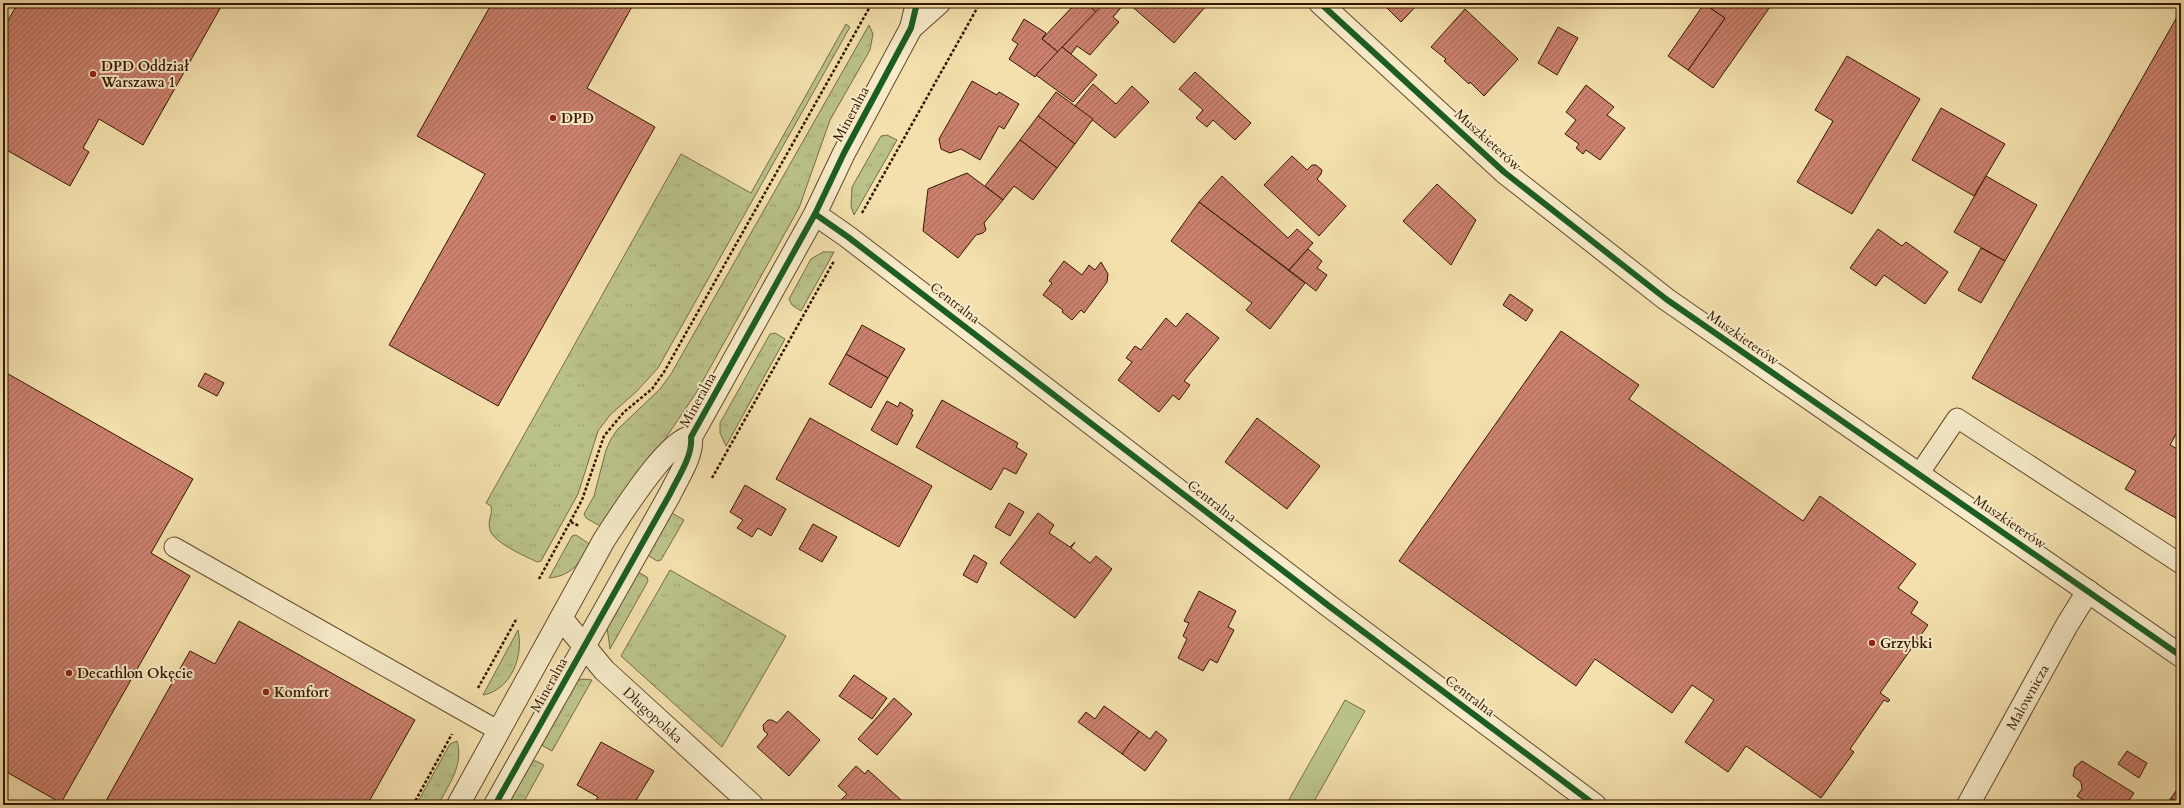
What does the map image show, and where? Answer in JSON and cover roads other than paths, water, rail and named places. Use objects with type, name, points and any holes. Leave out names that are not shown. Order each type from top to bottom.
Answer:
[{"type":"street","name":"Mineralna","points":[[495,805],[670,494],[686,461],[691,444],[691,437],[815,214],[844,153],[911,28],[917,3]]},
{"type":"street","name":"Mineralna","points":[[911,28],[939,3]]},
{"type":"street","name":"Muszkieterów","points":[[1320,3],[1515,180],[1666,299],[2181,656]]},
{"type":"street","name":"Centralna","points":[[815,214],[854,241],[1329,606],[1595,805]]},
{"type":"street","name":"Mineralna","points":[[458,805],[604,540],[627,504],[666,455],[680,440],[691,437]]},
{"type":"street","name":"Malownicza","points":[[1968,805],[2066,625],[2088,591]]},
{"type":"street","name":"Długopolska","points":[[561,618],[604,670],[752,805]]},
{"type":"lane","points":[[1918,474],[1957,418],[2181,564]]},
{"type":"lane","points":[[174,547],[499,731]]},
{"type":"place","name":"DPD Oddział Warszawa 1","points":[[93,74]]},
{"type":"place","name":"DPD","points":[[553,118]]},
{"type":"place","name":"Grzybki","points":[[1872,643]]},
{"type":"place","name":"Decathlon Okęcie","points":[[69,673]]},
{"type":"place","name":"Komfort","points":[[266,692]]}]
